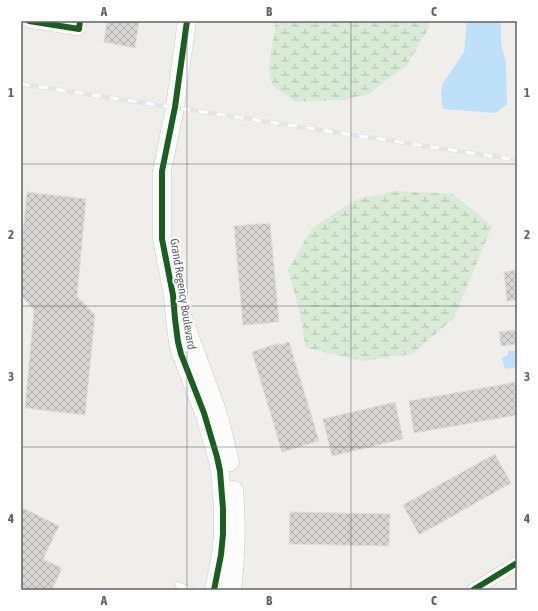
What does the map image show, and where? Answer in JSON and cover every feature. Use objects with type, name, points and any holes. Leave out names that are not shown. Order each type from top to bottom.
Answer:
[{"type":"street","points":[[30,21],[79,29],[80,21]]},
{"type":"street","name":"Grand Regency Boulevard","points":[[188,21],[175,107],[162,171],[162,239],[173,295],[178,342],[204,413],[217,457],[221,478],[223,534],[221,555],[214,590]]},
{"type":"street","name":"Grand Regency Boulevard","points":[[173,295],[215,405],[228,452],[233,482],[236,521],[236,556],[232,590]]},
{"type":"street","points":[[473,590],[517,563]]},
{"type":"lane","points":[[178,585],[190,590]]},
{"type":"green space","points":[[275,21],[430,21],[429,28],[407,65],[369,94],[342,100],[296,102],[273,86],[268,71]]},
{"type":"green space","points":[[396,191],[453,194],[492,226],[454,318],[412,354],[363,361],[306,348],[299,309],[288,270],[312,228],[357,199]]},
{"type":"water","points":[[467,21],[501,21],[501,44],[506,62],[507,104],[496,113],[443,109],[441,94],[443,83],[464,52]]},
{"type":"water","points":[[517,350],[517,367],[505,369],[502,358],[508,355],[508,351]]},
{"type":"building","points":[[107,21],[139,21],[135,48],[104,42]]},
{"type":"building","points":[[27,192],[86,199],[77,296],[95,315],[85,415],[25,408],[34,310],[21,296],[21,251]]},
{"type":"building","points":[[270,223],[279,322],[243,325],[234,226]]},
{"type":"building","points":[[517,270],[517,300],[507,301],[504,272]]},
{"type":"building","points":[[517,330],[517,344],[501,346],[499,332]]},
{"type":"building","points":[[289,342],[319,441],[282,452],[252,352],[279,343],[279,345]]},
{"type":"building","points":[[517,382],[517,415],[414,433],[409,401]]},
{"type":"building","points":[[395,402],[403,439],[332,456],[323,419]]},
{"type":"building","points":[[495,454],[511,483],[419,535],[403,505]]},
{"type":"building","points":[[21,507],[59,526],[43,559],[62,568],[52,590],[21,590]]},
{"type":"building","points":[[290,512],[390,514],[389,546],[289,544]]},
{"type":"railway","points":[[21,84],[517,160]]},
{"type":"cycle path","points":[[29,21],[79,29],[80,21]]},
{"type":"cycle path","points":[[187,21],[175,107],[162,171],[162,239],[173,295],[178,342],[181,354],[204,413],[220,471],[223,534],[221,555],[214,590]]},
{"type":"cycle path","points":[[473,590],[517,563]]}]
